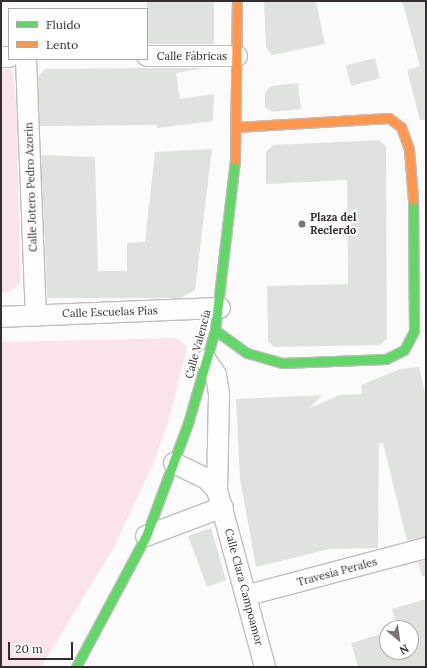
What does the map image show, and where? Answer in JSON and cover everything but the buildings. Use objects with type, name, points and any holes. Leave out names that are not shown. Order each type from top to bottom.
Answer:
[{"type":"main road","name":"Calle Valencia","points":[[76,667],[146,536],[174,463],[215,330],[220,308],[235,180],[237,1]]},
{"type":"main road","points":[[215,330],[247,353],[282,363],[386,359],[404,350],[414,331],[413,188],[409,149],[401,127],[389,118],[236,127]]},
{"type":"street","name":"Calle Fábricas","points":[[148,56],[237,56]]},
{"type":"street","name":"Calle Jotero Pedro Azorín","points":[[26,60],[36,316]]},
{"type":"street","name":"Calle Escuelas Pías","points":[[1,317],[220,308]]},
{"type":"street","points":[[206,360],[216,375],[219,395],[220,498]]},
{"type":"street","points":[[174,463],[207,479],[220,498]]},
{"type":"street","points":[[146,536],[220,498]]},
{"type":"street","name":"Calle Clara Campoamor","points":[[220,498],[248,595],[265,667]]},
{"type":"street","name":"Travesía Perales","points":[[248,595],[426,548]]},
{"type":"shaded area","points":[[1,69],[12,69],[17,114],[20,284],[10,292],[1,293]]},
{"type":"shaded area","points":[[176,338],[187,347],[170,416],[153,464],[113,549],[41,667],[1,667],[1,342]]},
{"type":"traffic: fast","points":[[76,667],[146,536],[188,423],[215,330],[235,160]]},
{"type":"traffic: fast","points":[[215,330],[247,353],[282,363],[386,359],[404,350],[414,331],[413,200]]},
{"type":"traffic: slow","points":[[235,160],[237,1]]},
{"type":"traffic: slow","points":[[236,127],[389,118],[401,127],[409,149],[413,200]]},
{"type":"place","name":"Plaza del Reclerdo","points":[[302,224]]}]
